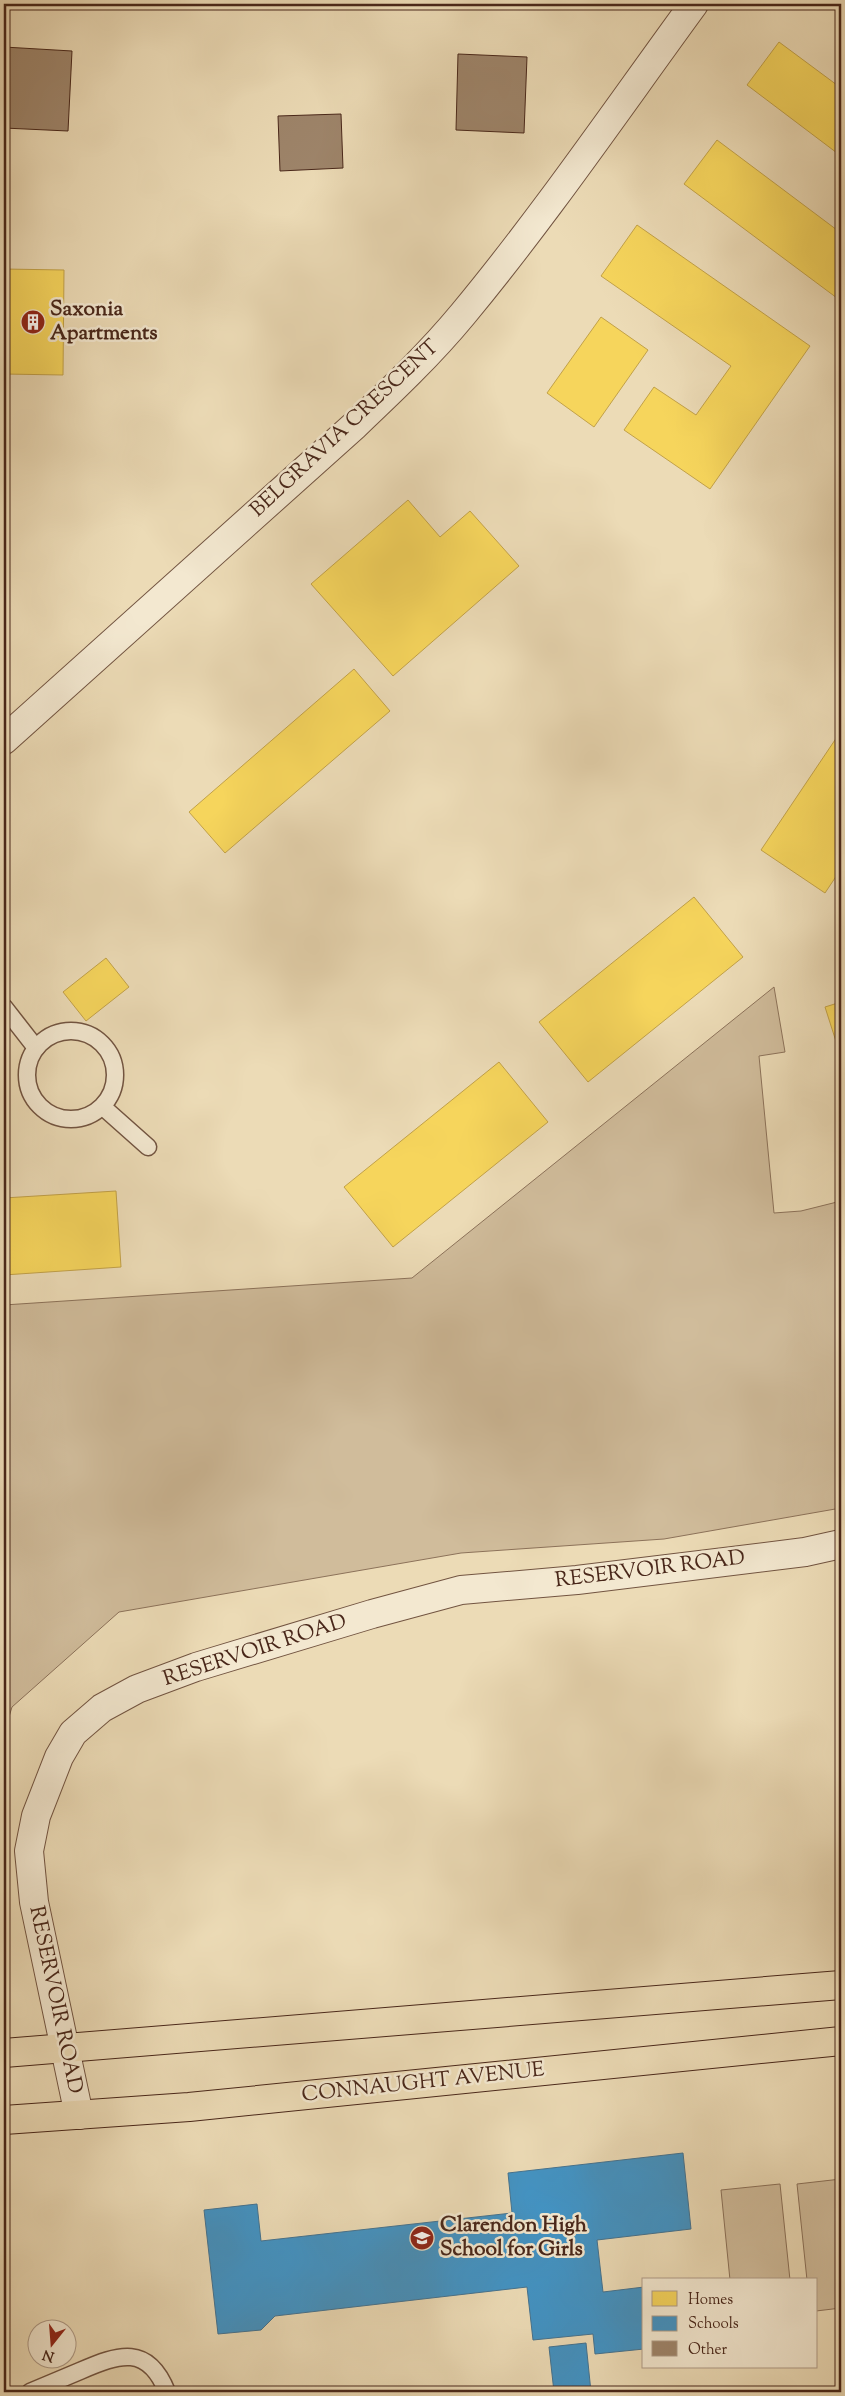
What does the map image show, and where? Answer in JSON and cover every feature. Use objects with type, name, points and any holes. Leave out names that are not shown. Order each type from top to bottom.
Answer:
[{"type":"main road","points":[[4,2053],[67,2050],[841,1985]]},
{"type":"main road","name":"CONNAUGHT AVENUE","points":[[4,2120],[189,2107],[841,2041]]},
{"type":"street","name":"BELGRAVIA CRESCENT","points":[[4,740],[354,426],[409,373],[462,315],[531,227],[694,4]]},
{"type":"street","name":"RESERVOIR ROAD","points":[[79,2116],[67,2050],[34,1902],[29,1851],[36,1816],[59,1757],[73,1733],[102,1708],[137,1689],[196,1667],[372,1614],[461,1590],[577,1580],[805,1552],[841,1544]]},
{"type":"lane","points":[[4,1007],[36,1048]]},
{"type":"lane","points":[[74,1031],[88,1035],[100,1042],[110,1053],[115,1081],[111,1095],[103,1106],[92,1114],[79,1119],[66,1120],[53,1116],[42,1108],[33,1098],[27,1079],[29,1059],[36,1048],[47,1038],[60,1032],[74,1031]]},
{"type":"lane","points":[[103,1106],[148,1147]]},
{"type":"lane","points":[[30,2392],[110,2358],[135,2357],[151,2365],[162,2380],[167,2392]]},
{"type":"shaded area","points":[[774,987],[785,1052],[759,1056],[774,1213],[801,1211],[841,1201],[841,1508],[664,1539],[461,1553],[119,1612],[12,1707],[4,1733],[4,1305],[412,1278]]},
{"type":"shaded area","points":[[841,2179],[841,2308],[818,2311],[818,2278],[807,2278],[797,2184]]},
{"type":"shaded area","points":[[780,2184],[790,2278],[730,2278],[721,2190]]},
{"type":"building: Homes","points":[[779,42],[841,88],[841,156],[747,85]]},
{"type":"building: Homes","points":[[717,140],[841,233],[841,301],[684,184]]},
{"type":"building: Homes","points":[[637,225],[810,346],[710,489],[624,430],[654,387],[696,415],[731,366],[601,276]]},
{"type":"building: Homes","name":"Saxonia Apartments","points":[[4,269],[64,270],[63,375],[4,374]]},
{"type":"building: Homes","points":[[601,317],[648,350],[594,427],[547,393]]},
{"type":"building: Homes","points":[[408,500],[440,537],[470,511],[519,566],[393,676],[311,584]]},
{"type":"building: Homes","points":[[354,669],[390,711],[225,853],[189,812]]},
{"type":"building: Homes","points":[[841,731],[841,869],[825,893],[761,850]]},
{"type":"building: Homes","points":[[694,897],[743,957],[588,1082],[539,1022]]},
{"type":"building: Homes","points":[[106,958],[129,987],[86,1021],[63,992]]},
{"type":"building: Homes","points":[[841,1002],[841,1057],[825,1007]]},
{"type":"building: Homes","points":[[499,1062],[548,1122],[393,1247],[344,1187]]},
{"type":"building: Homes","points":[[116,1191],[121,1267],[4,1275],[4,1198]]},
{"type":"building: Schools","points":[[683,2153],[691,2229],[597,2240],[603,2292],[642,2287],[642,2349],[595,2354],[593,2334],[533,2340],[527,2287],[275,2316],[261,2330],[218,2334],[204,2210],[257,2204],[261,2241],[512,2213],[508,2173]]},
{"type":"building: Schools","points":[[586,2343],[591,2392],[554,2392],[549,2347]]},
{"type":"building: Other","points":[[4,47],[72,51],[68,131],[4,128]]},
{"type":"building: Other","points":[[458,54],[527,57],[524,133],[456,130]]},
{"type":"building: Other","points":[[341,114],[343,168],[280,171],[278,116]]},
{"type":"place","name":"Saxonia Apartments","points":[[33,322]]},
{"type":"place","name":"Clarendon High School for Girls","points":[[422,2238]]}]
